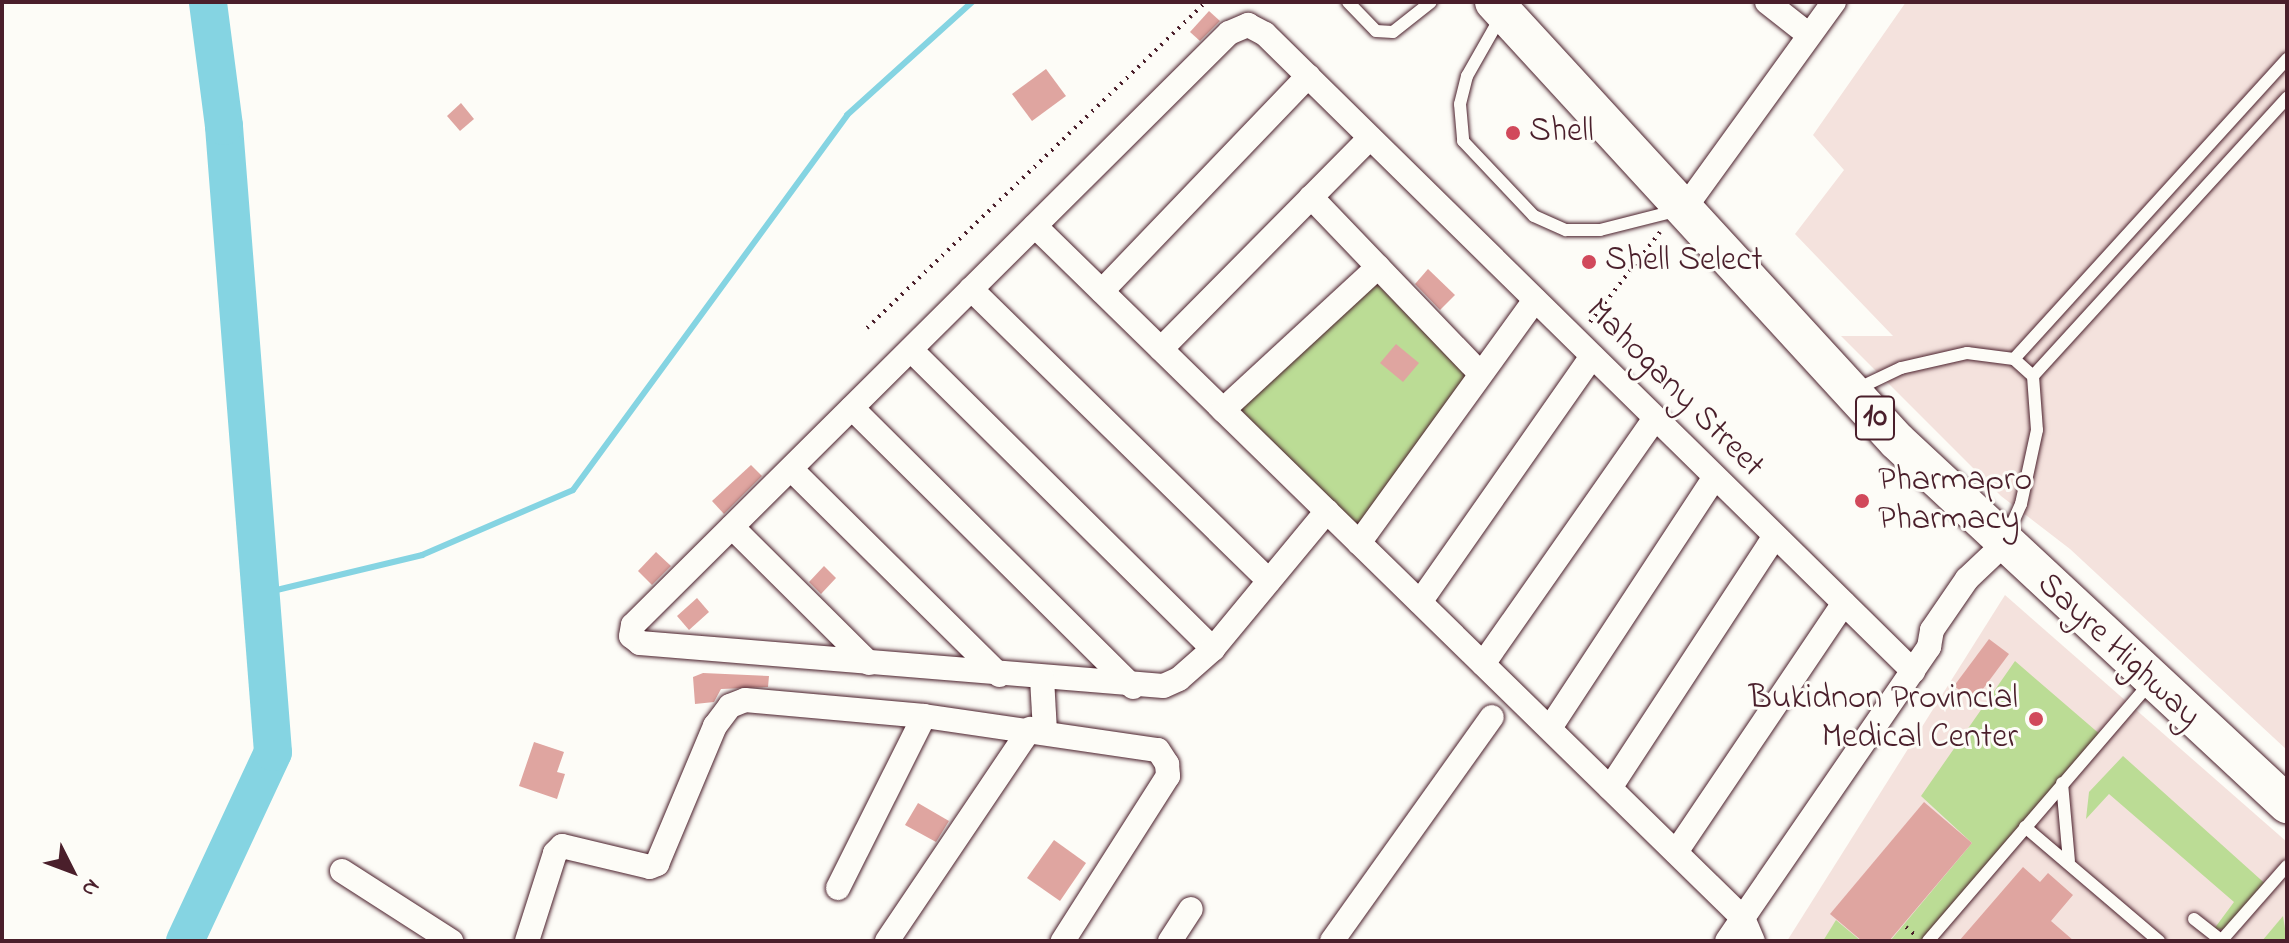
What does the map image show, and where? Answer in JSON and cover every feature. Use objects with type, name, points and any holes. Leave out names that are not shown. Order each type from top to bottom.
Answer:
[{"type":"highway","name":"Sayre Highway","points":[[1498,7],[1851,392],[1992,558],[2151,682],[2287,804]]},
{"type":"street","points":[[1767,2],[1809,35]]},
{"type":"street","points":[[1684,209],[1834,2]]},
{"type":"street","name":"Mahogany Street","points":[[1035,226],[1229,33],[1248,25],[1265,34],[1913,671]]},
{"type":"street","points":[[1102,291],[1308,76]]},
{"type":"street","points":[[1161,349],[1370,138]]},
{"type":"street","points":[[1311,197],[1481,374]]},
{"type":"street","points":[[1327,511],[1213,649],[1179,679],[1163,686],[1133,687],[640,643],[633,638],[633,625],[1035,226],[1550,728],[1743,918],[1753,941]]},
{"type":"street","points":[[1223,410],[1378,267]]},
{"type":"street","points":[[971,289],[1269,581]]},
{"type":"street","points":[[1359,543],[1535,300]]},
{"type":"street","points":[[1420,602],[1585,348]]},
{"type":"street","points":[[911,350],[1213,649]]},
{"type":"street","points":[[852,408],[1133,687]]},
{"type":"street","points":[[1483,664],[1655,418]]},
{"type":"street","points":[[791,469],[999,675]]},
{"type":"street","points":[[1550,728],[1715,477]]},
{"type":"street","points":[[732,527],[869,663]]},
{"type":"street","points":[[1610,788],[1775,536]]},
{"type":"street","points":[[1727,941],[1929,647],[1945,638],[1963,613],[1980,588],[1992,558]]},
{"type":"street","points":[[1676,852],[1844,603]]},
{"type":"street","points":[[887,941],[1038,730],[1042,678]]},
{"type":"street","points":[[527,941],[555,853],[562,846],[650,867],[660,860],[715,726],[737,701],[924,716],[1144,745],[1158,750],[1167,764],[1160,791],[1063,941]]},
{"type":"street","points":[[838,888],[924,716]]},
{"type":"street","points":[[1332,941],[1492,717]]},
{"type":"street","points":[[342,871],[451,941]]},
{"type":"street","points":[[1170,941],[1191,909]]},
{"type":"lane","points":[[1348,2],[1376,31],[1393,32],[1431,2]]},
{"type":"lane","points":[[1498,7],[1467,76],[1460,104],[1463,141],[1534,216],[1566,230],[1600,230],[1684,209]]},
{"type":"lane","points":[[2014,359],[2287,59]]},
{"type":"lane","points":[[2033,376],[2287,98]]},
{"type":"lane","points":[[1851,392],[1937,356],[1967,353],[2014,359],[2033,376],[2037,430],[2021,504],[1992,558]]},
{"type":"lane","points":[[1928,941],[2151,682]]},
{"type":"lane","points":[[2062,783],[2069,861]]},
{"type":"lane","points":[[2025,827],[2069,861],[2159,941]]},
{"type":"lane","points":[[2194,919],[2221,940],[2287,866]]},
{"type":"path","points":[[867,328],[1206,2]]},
{"type":"path","points":[[1585,348],[1642,250],[1684,209]]},
{"type":"shaded area","points":[[1906,2],[2287,2],[2287,750],[2070,549],[2001,496],[1841,336],[1893,336],[1795,234],[1844,170],[1813,135]]},
{"type":"shaded area","name":"Bukidnon Provincial Medical Center","points":[[2005,595],[2287,842],[2287,941],[1787,941]]},
{"type":"green space","points":[[1376,283],[1466,375],[1359,528],[1239,408]]},
{"type":"green space","points":[[2015,661],[2102,736],[1922,941],[1890,941],[1972,843],[1921,796]]},
{"type":"green space","points":[[2123,756],[2270,888],[2236,930],[2214,929],[2234,902],[2109,794],[2086,819],[2089,792]]},
{"type":"green space","points":[[2283,916],[2287,941],[2262,941]]},
{"type":"green space","points":[[1836,920],[1861,941],[1823,941]]},
{"type":"building","points":[[1209,11],[1220,21],[1200,41],[1190,32]]},
{"type":"building","points":[[1046,69],[1066,96],[1032,121],[1012,94]]},
{"type":"building","points":[[461,103],[474,119],[460,131],[447,116]]},
{"type":"building","points":[[1428,269],[1455,295],[1440,310],[1415,284]]},
{"type":"building","points":[[1396,344],[1419,363],[1403,382],[1380,363]]},
{"type":"building","points":[[751,465],[762,476],[724,514],[712,501]]},
{"type":"building","points":[[656,552],[671,566],[652,585],[638,571]]},
{"type":"building","points":[[824,566],[836,578],[821,594],[809,582]]},
{"type":"building","points":[[697,598],[709,612],[689,630],[677,616]]},
{"type":"building","points":[[1989,639],[2009,654],[1974,701],[1954,686]]},
{"type":"building","points":[[703,673],[769,676],[768,687],[721,689],[714,702],[695,704],[693,677]]},
{"type":"building","points":[[534,742],[564,752],[557,772],[565,774],[557,799],[519,786]]},
{"type":"building","points":[[1924,802],[1972,843],[1889,941],[1862,941],[1830,914]]},
{"type":"building","points":[[918,803],[949,821],[936,842],[905,825]]},
{"type":"building","points":[[1054,840],[1086,863],[1060,901],[1027,878]]},
{"type":"building","points":[[2023,867],[2040,882],[2048,873],[2073,895],[2051,921],[2074,941],[1959,941]]},
{"type":"waterway","points":[[185,941],[273,752],[224,126],[208,2]]},
{"type":"waterway","points":[[260,594],[422,555],[573,490],[847,115],[972,2]]},
{"type":"place","name":"Shell","points":[[1513,133]]},
{"type":"place","name":"Shell Select","points":[[1589,262]]},
{"type":"place","name":"Pharmapro Pharmacy","points":[[1862,501]]},
{"type":"place","name":"Bukidnon Provincial Medical Center","points":[[2036,719]]}]
